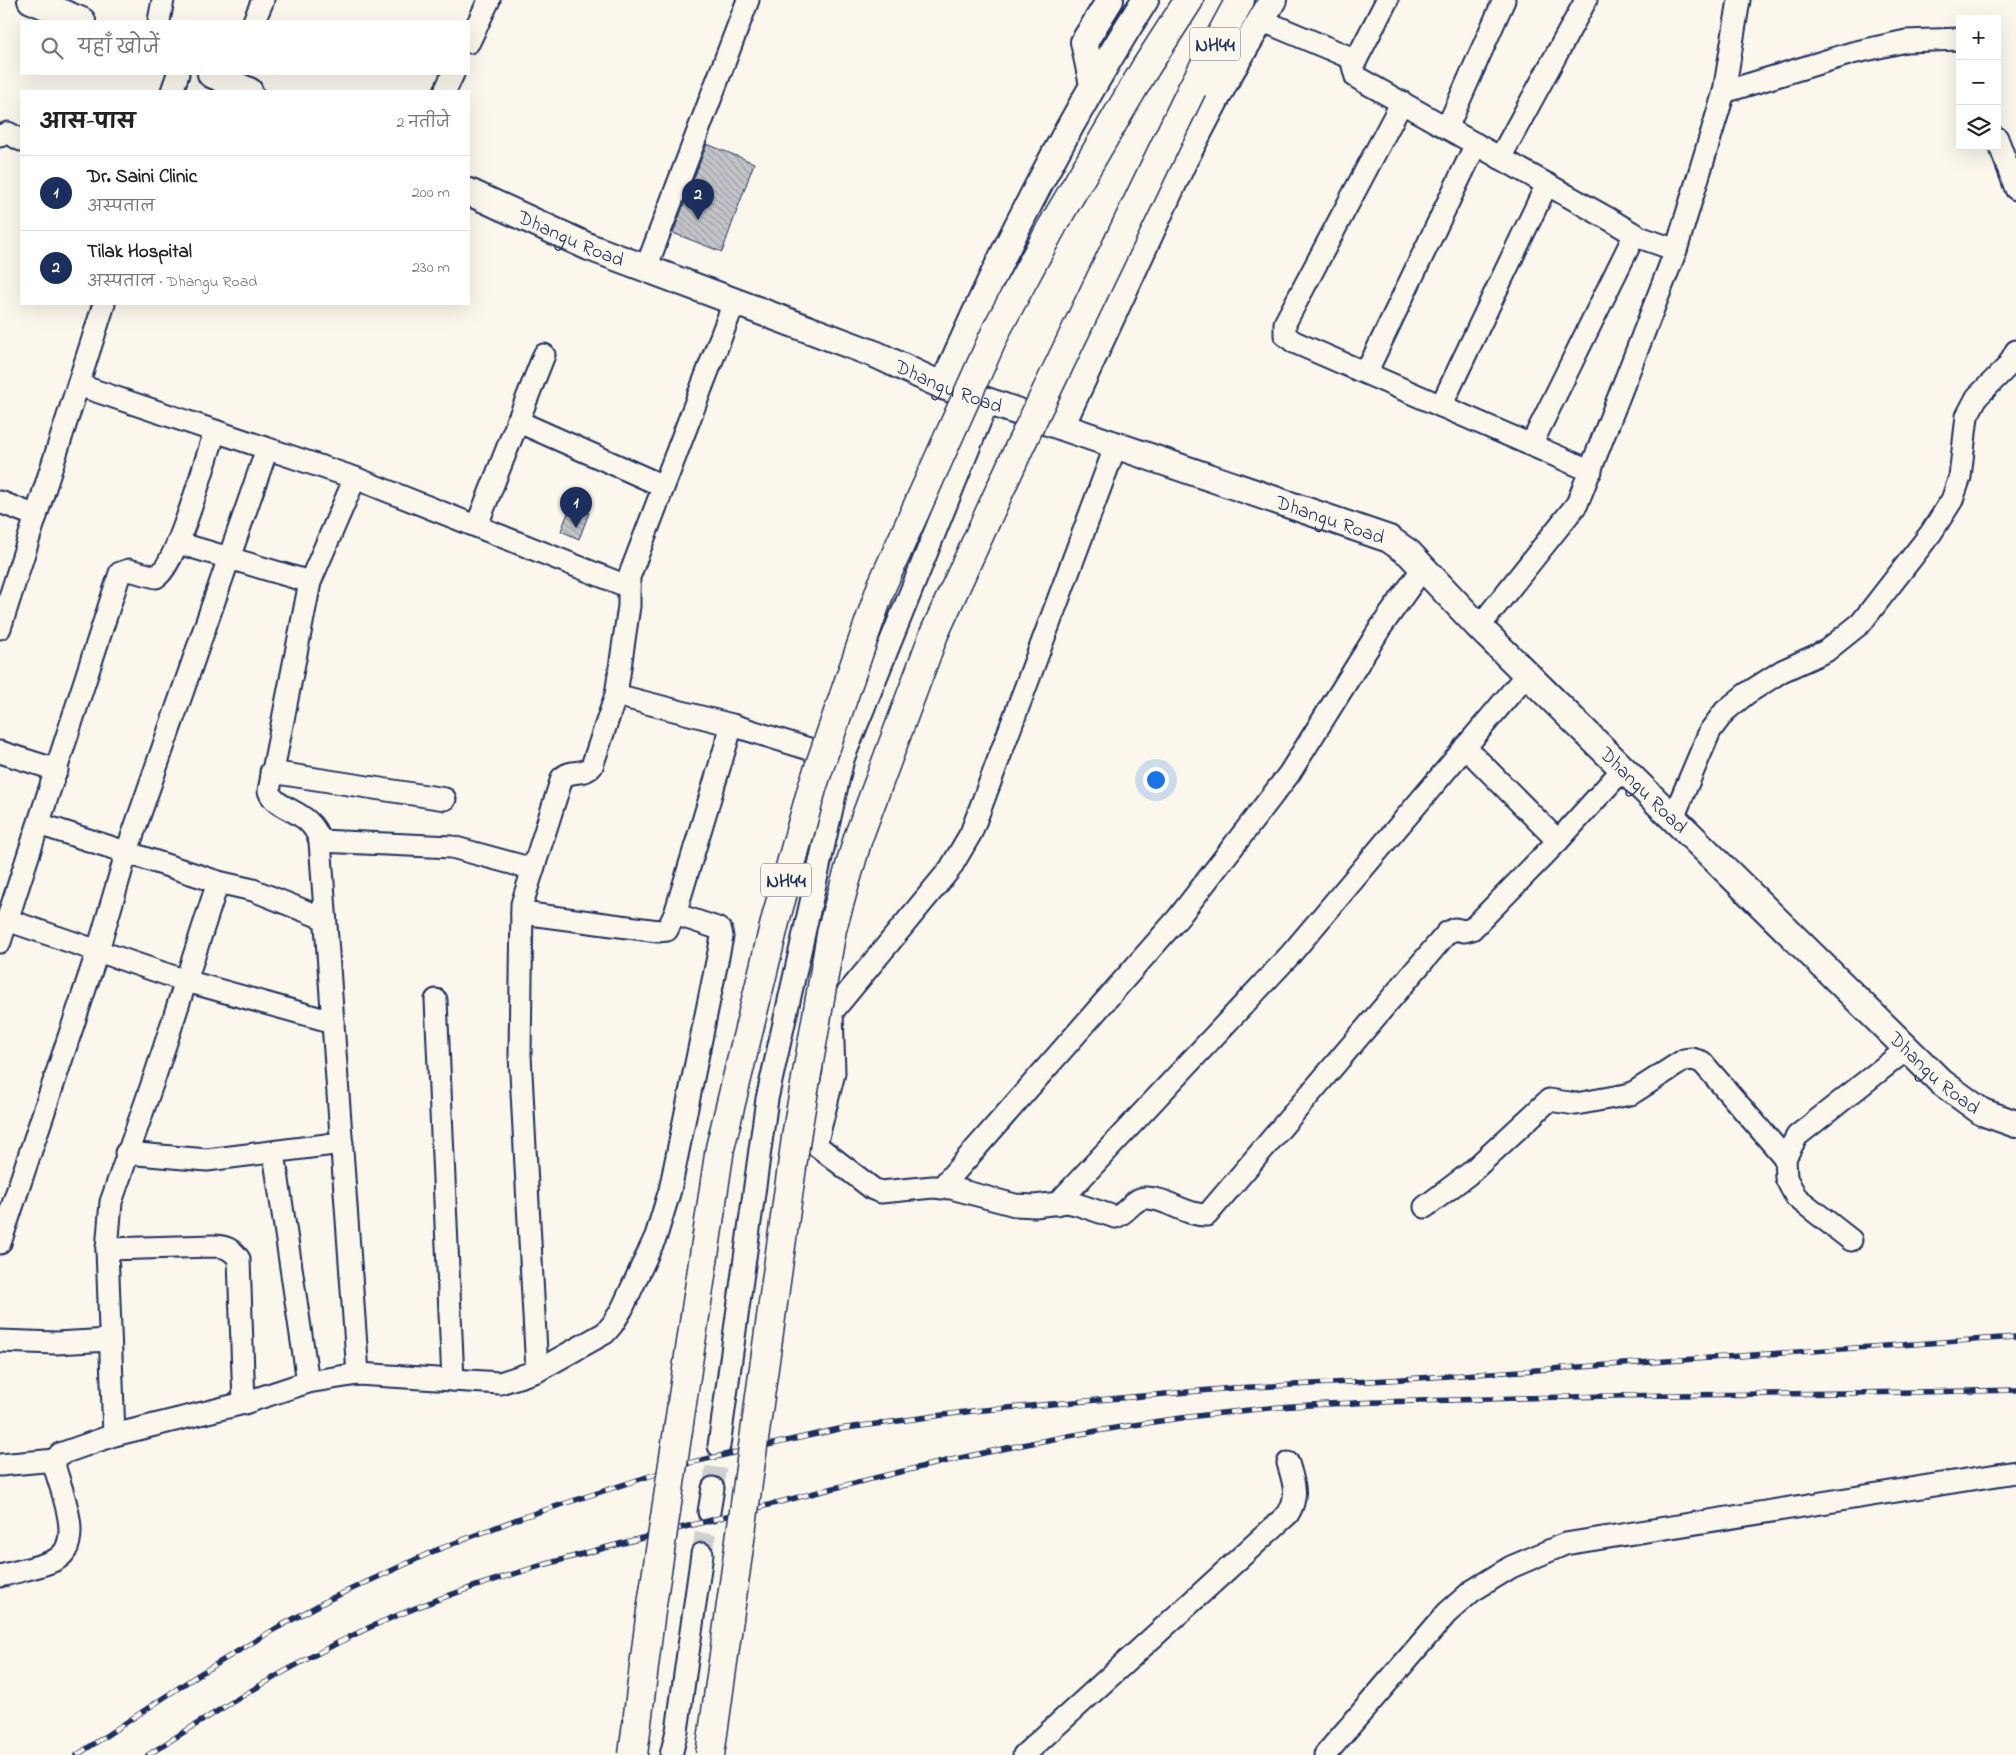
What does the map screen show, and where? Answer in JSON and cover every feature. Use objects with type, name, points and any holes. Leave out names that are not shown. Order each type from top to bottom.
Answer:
[{"type":"highway","name":"NH44","points":[[633,1755],[651,1609],[720,1148],[775,924],[813,785],[882,585],[998,326],[1053,225],[1144,70],[1189,0]]},
{"type":"highway","name":"NH44","points":[[710,1755],[797,1131],[832,929],[858,838],[934,634],[1021,444],[1192,89],[1240,0]]},
{"type":"street","points":[[31,0],[80,20]]},
{"type":"street","points":[[159,20],[163,0]]},
{"type":"street","points":[[254,20],[263,0]]},
{"type":"street","points":[[470,40],[489,0]]},
{"type":"street","points":[[646,268],[748,0]]},
{"type":"street","points":[[1093,85],[1084,42],[1110,0]]},
{"type":"street","points":[[943,386],[976,310],[1050,160],[1145,0]]},
{"type":"street","points":[[1387,0],[1356,60],[1353,70],[1356,77],[1634,234],[1676,250]]},
{"type":"street","points":[[1447,128],[1504,0]]},
{"type":"street","points":[[1500,158],[1586,0]]},
{"type":"street","points":[[1479,627],[1578,504],[1676,250],[1724,92],[1739,0]]},
{"type":"street","points":[[1060,426],[1184,160],[1267,10],[1356,60]]},
{"type":"street","points":[[1724,92],[1852,53],[1898,42],[1956,39]]},
{"type":"street","points":[[172,90],[178,75]]},
{"type":"street","points":[[445,90],[453,75]]},
{"type":"street","points":[[1402,102],[1284,329],[1289,340],[1590,471]]},
{"type":"street","points":[[0,136],[8,133],[20,139]]},
{"type":"street","points":[[1366,373],[1476,144]]},
{"type":"street","points":[[2001,149],[2016,189]]},
{"type":"street","points":[[1441,406],[1546,184]]},
{"type":"street","name":"Dhangu Road","points":[[470,192],[589,247],[736,300],[877,355],[943,386],[1389,539],[1409,553],[1479,627],[1940,1082],[1982,1112],[2016,1124]]},
{"type":"street","points":[[1531,445],[1634,234]]},
{"type":"street","points":[[537,1371],[520,1055],[522,904],[562,778],[565,774],[590,769],[616,694],[629,606],[629,577],[736,300]]},
{"type":"street","points":[[0,628],[104,305]]},
{"type":"street","points":[[1672,818],[1710,731],[1725,711],[1746,694],[1782,671],[1826,651],[1861,623],[1931,533],[1952,500],[1960,477],[1967,416],[1977,396],[2008,366],[2016,351]]},
{"type":"street","points":[[477,525],[544,355]]},
{"type":"street","points":[[78,385],[355,478],[629,587]]},
{"type":"street","points":[[718,1446],[767,1099],[844,759],[988,401]]},
{"type":"street","points":[[517,421],[663,486]]},
{"type":"street","points":[[0,942],[120,573],[129,570],[156,577],[160,575],[178,543],[215,431]]},
{"type":"street","points":[[1116,445],[971,833],[950,869],[832,1012],[834,1073],[816,1145],[877,1191],[941,1188],[1015,1204],[1035,1206],[1076,1204],[1115,1217],[1124,1212],[1137,1200],[1153,1199],[1198,1214],[1210,1213],[1446,933],[1455,929],[1464,931],[1472,929],[1558,841],[1623,769]]},
{"type":"street","points":[[0,1243],[98,950],[127,851],[267,449]]},
{"type":"street","points":[[355,478],[310,582],[271,772],[269,792],[270,796],[311,822],[316,828],[320,841],[358,1374]]},
{"type":"street","points":[[0,502],[36,516]]},
{"type":"street","points":[[178,543],[310,582]]},
{"type":"street","points":[[941,1188],[1178,918],[1289,774],[1381,627],[1423,568]]},
{"type":"street","points":[[1057,1204],[1290,954],[1527,674]]},
{"type":"street","points":[[616,694],[732,725],[844,759]]},
{"type":"street","points":[[522,912],[658,931],[667,930],[675,914],[732,725]]},
{"type":"street","points":[[1465,747],[1558,841]]},
{"type":"street","points":[[0,752],[57,770]]},
{"type":"street","points":[[271,772],[445,799]]},
{"type":"street","points":[[39,824],[218,882],[252,890],[325,919]]},
{"type":"street","points":[[320,841],[452,847],[533,870]]},
{"type":"street","points":[[114,1435],[106,1249],[111,1202],[126,1153],[156,1073],[218,882]]},
{"type":"street","points":[[0,1576],[53,1561],[62,1556],[67,1549],[70,1525],[55,1468],[55,1460],[60,1454],[114,1435],[244,1403],[308,1382],[358,1374],[500,1383],[537,1371],[605,1333],[622,1309],[662,1218],[670,1190],[722,937],[721,931],[717,928],[675,914]]},
{"type":"street","points":[[8,920],[186,981],[333,1022]]},
{"type":"street","points":[[436,1000],[453,1380]]},
{"type":"street","points":[[1851,1240],[1796,1197],[1786,1178],[1785,1158],[1797,1136],[1907,1049]]},
{"type":"street","points":[[1425,1208],[1470,1173],[1549,1100],[1576,1104],[1631,1094],[1684,1060],[1692,1059],[1702,1062],[1785,1158]]},
{"type":"street","points":[[126,1153],[207,1160],[342,1143]]},
{"type":"street","points":[[274,1153],[308,1382]]},
{"type":"street","points":[[106,1249],[212,1246],[229,1248],[235,1254],[239,1259],[244,1403]]},
{"type":"street","points":[[0,1341],[56,1343],[110,1340]]},
{"type":"street","points":[[0,1466],[55,1460]]},
{"type":"street","points":[[1024,1755],[1288,1514],[1295,1502],[1295,1486],[1288,1464]]},
{"type":"street","points":[[1325,1755],[1447,1613],[1472,1591],[1511,1567],[1565,1544],[2016,1472]]},
{"type":"street","points":[[709,1512],[713,1488]]},
{"type":"street","points":[[671,1755],[702,1554]]},
{"type":"building","points":[[707,144],[754,163],[722,252],[673,233]]},
{"type":"building","points":[[571,505],[589,513],[579,539],[561,531]]},
{"type":"tunnel","points":[[713,1488],[719,1446]]},
{"type":"tunnel","points":[[702,1554],[709,1512]]},
{"type":"railway","points":[[77,1755],[198,1675],[275,1629],[330,1599],[434,1551],[520,1518],[693,1462],[839,1429],[973,1411],[1233,1388],[1389,1380],[2016,1337]]},
{"type":"railway","points":[[148,1755],[282,1673],[338,1643],[366,1629],[450,1595],[578,1555],[840,1487],[1038,1442],[1172,1419],[1266,1408],[1373,1402],[1594,1396],[2016,1390]]},
{"type":"place","name":"Tilak Hospital","points":[[698,220]]},
{"type":"place","name":"Dr. Saini Clinic","points":[[576,528]]}]
